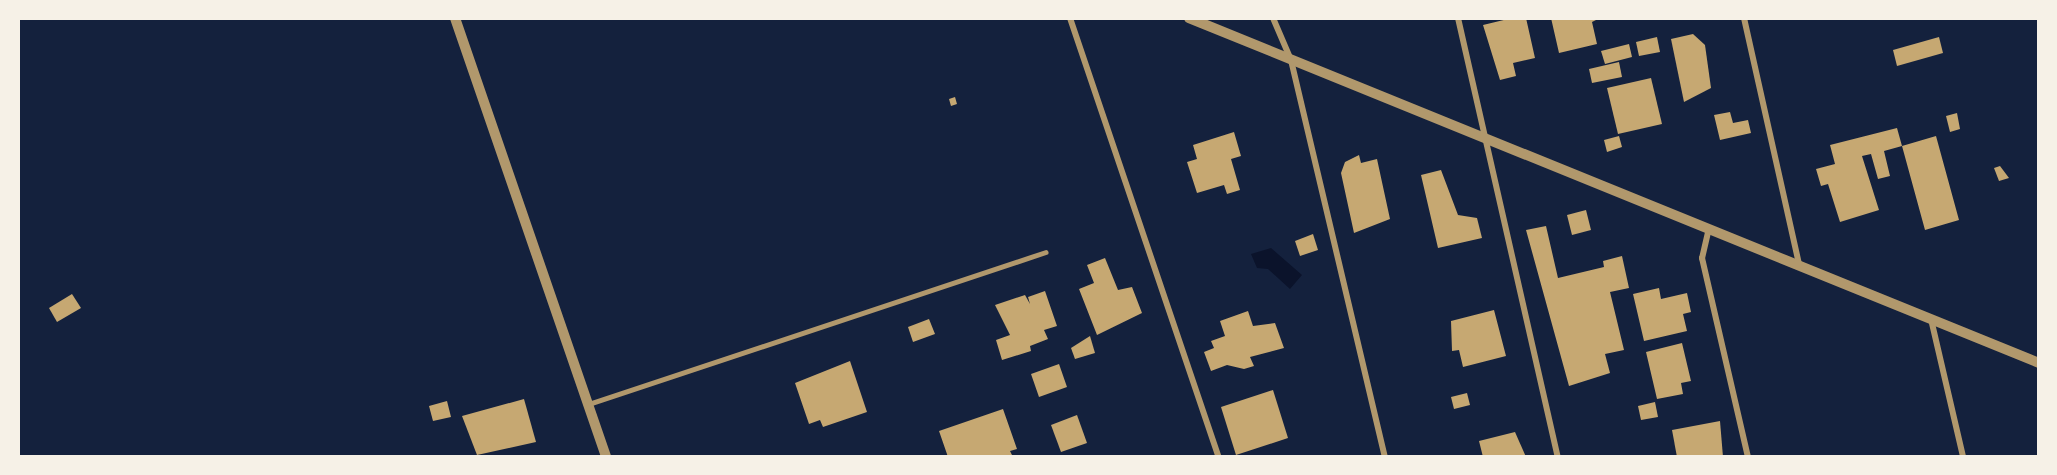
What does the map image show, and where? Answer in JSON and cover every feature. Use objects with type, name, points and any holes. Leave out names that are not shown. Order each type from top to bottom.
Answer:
[{"type":"street","points":[[454,18],[606,457]]},
{"type":"street","points":[[1070,18],[1219,457]]},
{"type":"street","points":[[1189,18],[2039,363]]},
{"type":"street","points":[[1273,18],[1291,60],[1385,457]]},
{"type":"street","points":[[1458,18],[1558,457]]},
{"type":"street","points":[[1744,18],[1799,265]]},
{"type":"street","points":[[1709,228],[1702,258],[1748,457]]},
{"type":"street","points":[[1931,318],[1963,457]]},
{"type":"lane","points":[[589,404],[1045,252]]},
{"type":"water","points":[[1271,248],[1302,275],[1290,289],[1268,269],[1257,268],[1251,254]]},
{"type":"building","points":[[1512,18],[1526,18],[1535,58],[1513,63],[1516,76],[1500,80],[1483,25]]},
{"type":"building","points":[[1551,18],[1600,18],[1592,22],[1597,44],[1559,53]]},
{"type":"building","points":[[1693,34],[1705,45],[1711,88],[1684,102],[1671,39]]},
{"type":"building","points":[[1657,37],[1660,52],[1639,56],[1636,42]]},
{"type":"building","points":[[1939,37],[1943,53],[1897,66],[1893,50]]},
{"type":"building","points":[[1629,44],[1632,57],[1605,64],[1601,51]]},
{"type":"building","points":[[1619,62],[1622,77],[1592,83],[1589,69]]},
{"type":"building","points":[[1651,78],[1662,124],[1618,134],[1607,88]]},
{"type":"building","points":[[955,97],[957,104],[951,106],[949,99]]},
{"type":"building","points":[[1730,112],[1733,123],[1748,120],[1751,133],[1720,140],[1714,115]]},
{"type":"building","points":[[1957,113],[1960,129],[1950,132],[1946,116]]},
{"type":"building","points":[[1897,128],[1902,146],[1884,151],[1890,176],[1878,179],[1871,154],[1862,156],[1879,210],[1840,222],[1828,184],[1821,186],[1816,169],[1835,164],[1830,145]]},
{"type":"building","points":[[1234,132],[1241,156],[1231,159],[1240,190],[1227,194],[1224,185],[1197,193],[1187,162],[1197,159],[1193,145]]},
{"type":"building","points":[[1619,136],[1622,147],[1607,152],[1604,140]]},
{"type":"building","points":[[1936,136],[1959,220],[1925,230],[1902,146]]},
{"type":"building","points":[[1359,155],[1361,163],[1377,159],[1390,219],[1354,233],[1341,173],[1345,162]]},
{"type":"building","points":[[2000,166],[2009,178],[1999,181],[1994,168]]},
{"type":"building","points":[[1441,170],[1458,215],[1477,218],[1482,238],[1438,248],[1421,175]]},
{"type":"building","points":[[1586,210],[1591,230],[1572,235],[1567,215]]},
{"type":"building","points":[[1546,226],[1558,278],[1604,267],[1603,261],[1622,256],[1629,288],[1610,292],[1624,350],[1605,354],[1610,373],[1569,386],[1526,230]]},
{"type":"building","points":[[1313,234],[1318,250],[1300,256],[1295,241]]},
{"type":"building","points":[[1105,258],[1118,290],[1132,287],[1142,313],[1097,335],[1079,289],[1094,283],[1087,265]]},
{"type":"building","points":[[1659,288],[1661,299],[1687,293],[1691,312],[1683,314],[1687,331],[1644,341],[1633,294]]},
{"type":"building","points":[[1045,291],[1057,326],[1044,330],[1048,339],[1030,346],[1031,351],[1002,360],[996,340],[1010,335],[995,305],[1025,295],[1030,304],[1028,297]]},
{"type":"building","points":[[72,294],[81,308],[57,322],[49,308]]},
{"type":"building","points":[[1494,310],[1506,356],[1463,367],[1459,350],[1452,351],[1451,321]]},
{"type":"building","points":[[1248,311],[1253,326],[1275,323],[1284,348],[1250,357],[1254,366],[1244,369],[1227,365],[1211,371],[1204,352],[1214,348],[1211,341],[1225,336],[1220,321]]},
{"type":"building","points":[[929,319],[935,334],[913,342],[908,327]]},
{"type":"building","points":[[1090,336],[1095,353],[1075,359],[1071,348]]},
{"type":"building","points":[[1682,343],[1691,381],[1681,383],[1683,394],[1657,399],[1646,352]]},
{"type":"building","points":[[850,361],[867,412],[823,427],[820,420],[809,424],[795,383]]},
{"type":"building","points":[[1059,364],[1067,387],[1039,397],[1031,374]]},
{"type":"building","points":[[1273,390],[1288,438],[1236,455],[1221,407]]},
{"type":"building","points":[[1467,393],[1470,405],[1454,409],[1451,397]]},
{"type":"building","points":[[524,399],[536,442],[477,455],[462,416]]},
{"type":"building","points":[[447,401],[451,417],[433,421],[429,406]]},
{"type":"building","points":[[1655,402],[1658,417],[1641,420],[1638,406]]},
{"type":"building","points":[[1003,409],[1017,449],[1010,451],[1013,457],[948,457],[939,431]]},
{"type":"building","points":[[1077,415],[1087,443],[1061,452],[1051,425]]},
{"type":"building","points":[[1720,421],[1723,457],[1677,457],[1672,430]]},
{"type":"building","points":[[1515,432],[1526,457],[1483,457],[1479,441]]}]
